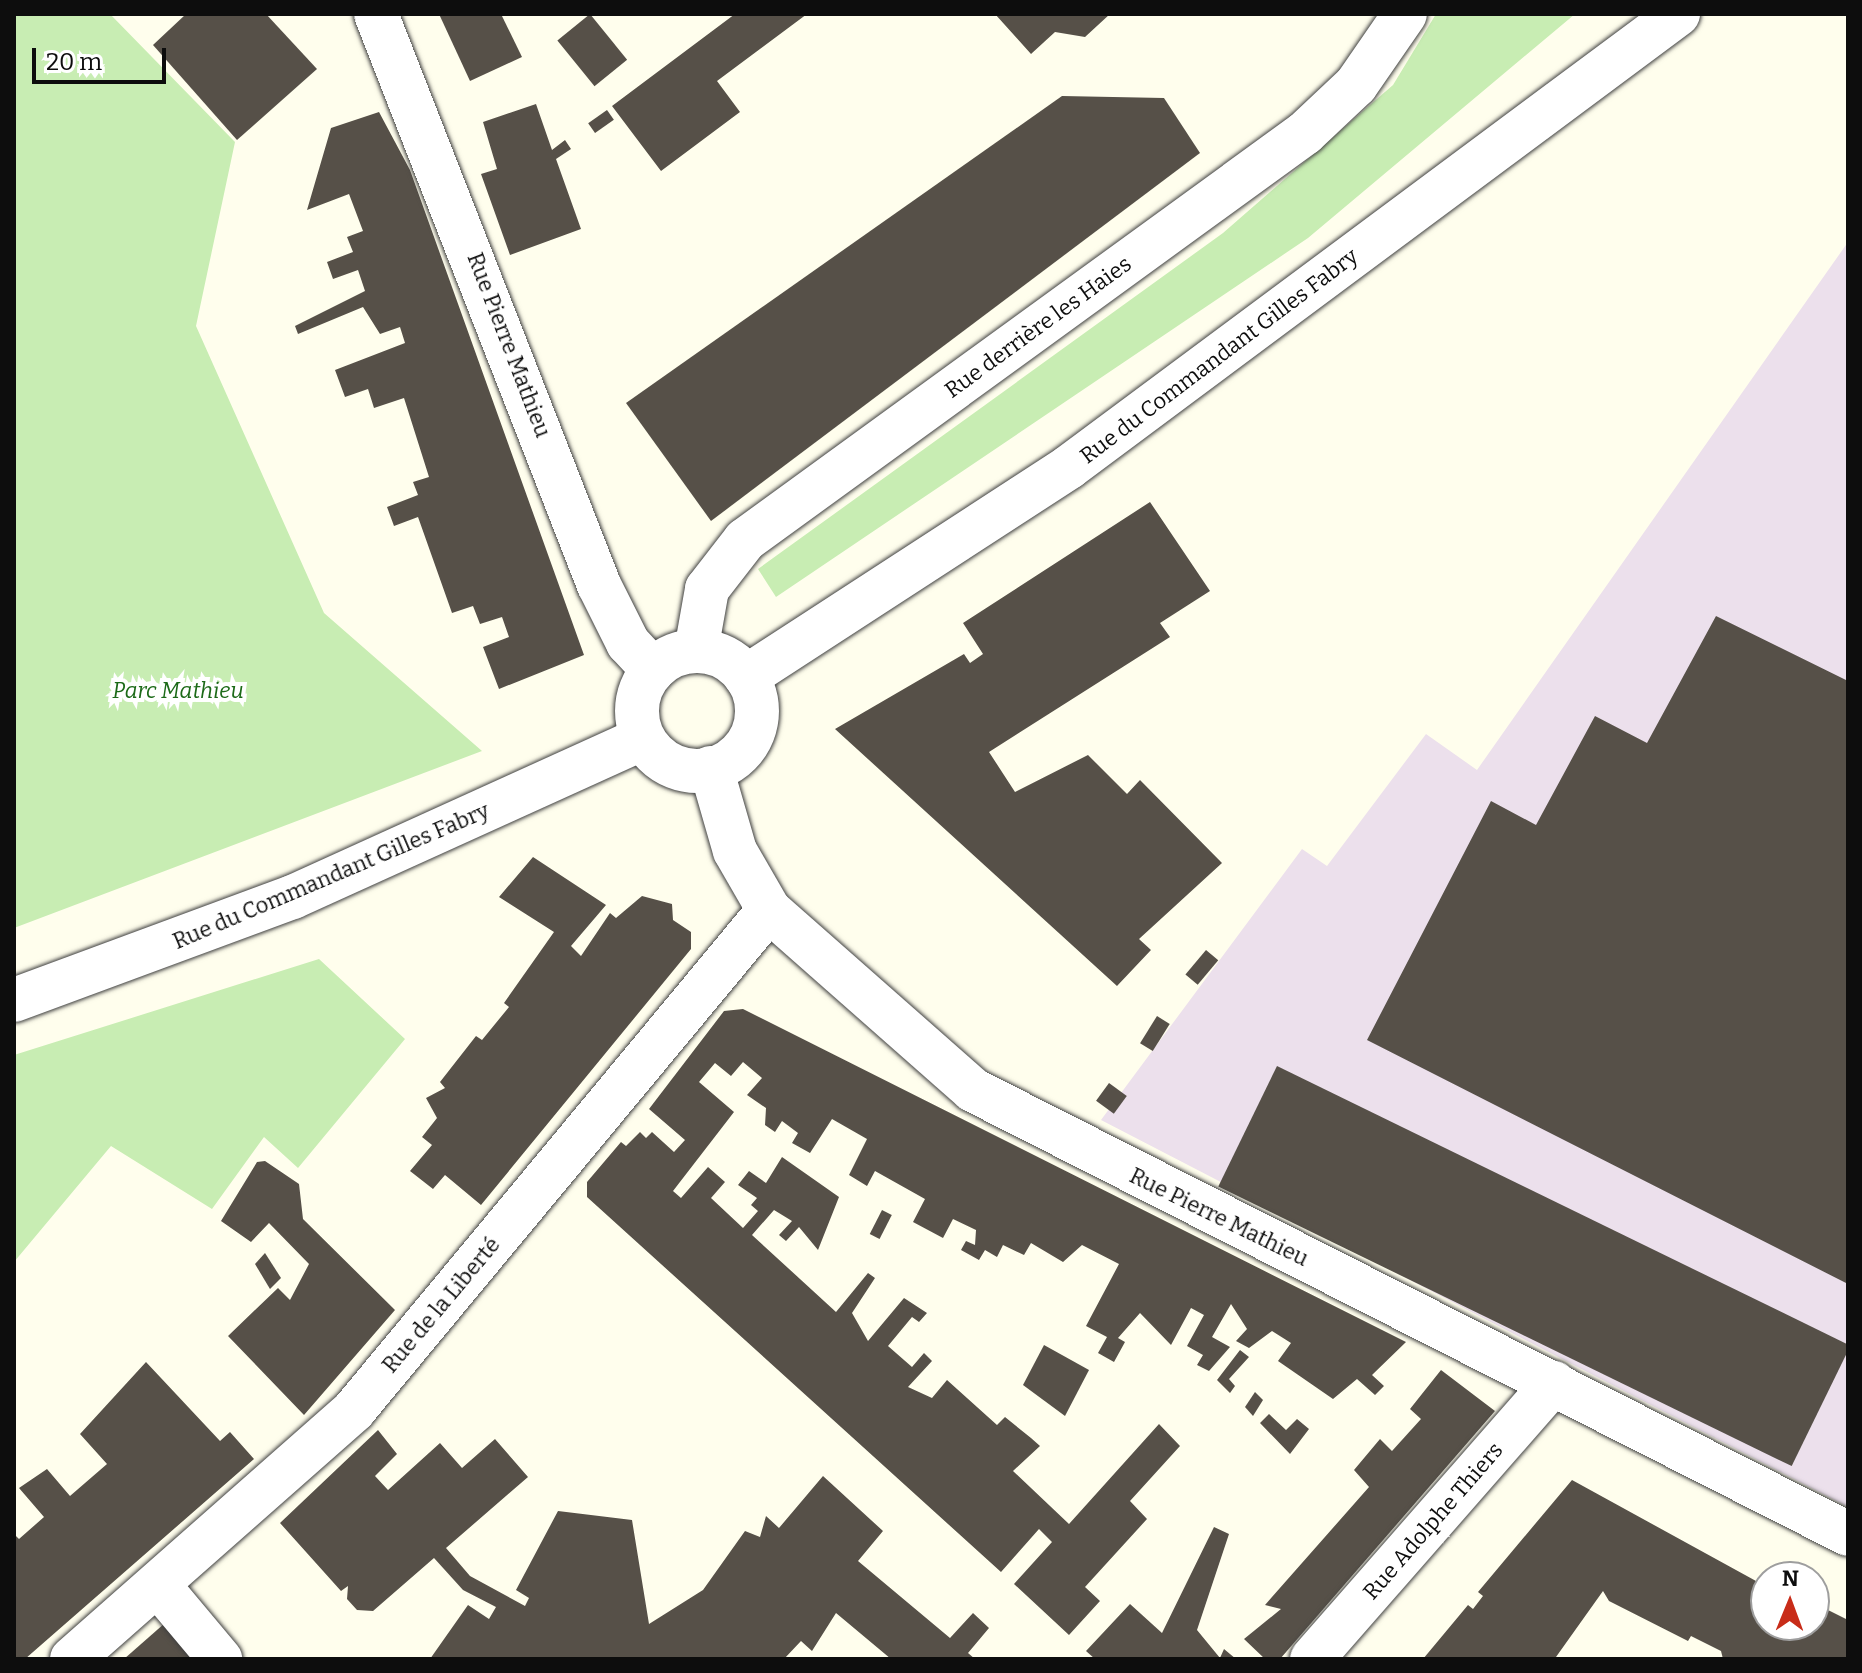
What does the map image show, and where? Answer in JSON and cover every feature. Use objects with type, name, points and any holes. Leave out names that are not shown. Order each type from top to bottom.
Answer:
[{"type":"street","name":"Rue Pierre Mathieu","points":[[376,14],[599,585],[628,643],[653,670]]},
{"type":"street","name":"Rue derrière les Haies","points":[[696,651],[707,589],[745,540],[1305,133],[1356,85],[1405,14]]},
{"type":"street","name":"Rue du Commandant Gilles Fabry","points":[[746,677],[1069,467],[1678,14]]},
{"type":"street","points":[[696,651],[731,661],[746,677],[756,700],[753,732],[734,758],[711,768],[672,765],[643,738],[638,698],[653,670],[696,651]]},
{"type":"street","name":"Rue du Commandant Gilles Fabry","points":[[14,1000],[293,897],[643,738]]},
{"type":"street","name":"Rue Pierre Mathieu","points":[[711,768],[735,851],[769,910],[945,1069],[1000,1107],[1554,1383],[1848,1534]]},
{"type":"street","name":"Rue de la Liberté","points":[[72,1659],[354,1410],[769,910]]},
{"type":"street","name":"Rue Adolphe Thiers","points":[[1312,1659],[1554,1383]]},
{"type":"street","points":[[158,1585],[220,1659]]},
{"type":"shaded area","points":[[1848,242],[1848,1507],[1101,1120],[1302,849],[1327,866],[1426,734],[1477,770]]},
{"type":"green space","name":"Parc Mathieu","points":[[14,14],[110,14],[235,142],[196,326],[324,613],[482,751],[14,928]]},
{"type":"green space","points":[[1436,14],[1575,14],[1308,238],[776,597],[758,569],[1223,233],[1393,85]]},
{"type":"green space","points":[[319,959],[405,1039],[298,1168],[264,1137],[212,1209],[111,1146],[14,1262],[14,1055]]},
{"type":"building","points":[[186,14],[266,14],[317,69],[237,140],[153,45]]},
{"type":"building","points":[[439,14],[501,14],[522,57],[470,81]]},
{"type":"building","points":[[590,14],[627,60],[594,86],[557,40]]},
{"type":"building","points":[[735,14],[807,14],[717,81],[740,112],[661,171],[612,106]]},
{"type":"building","points":[[995,14],[1110,14],[1085,37],[1055,32],[1031,54]]},
{"type":"building","points":[[1062,96],[1164,98],[1200,153],[711,521],[626,403]]},
{"type":"building","points":[[536,104],[552,150],[565,140],[571,149],[556,159],[581,229],[510,255],[481,174],[497,169],[483,122]]},
{"type":"building","points":[[607,110],[614,120],[595,133],[588,123]]},
{"type":"building","points":[[379,112],[410,170],[584,655],[499,689],[483,647],[509,637],[502,617],[480,624],[473,606],[452,613],[418,517],[394,526],[387,507],[418,495],[413,482],[429,477],[404,398],[374,408],[368,389],[345,397],[335,370],[405,343],[400,327],[380,334],[363,307],[298,334],[295,326],[365,291],[358,270],[333,279],[327,262],[353,252],[347,237],[363,231],[349,194],[307,210],[331,128]]},
{"type":"building","points":[[1150,502],[1210,591],[1160,623],[1170,637],[989,752],[1015,792],[1088,755],[1127,794],[1140,780],[1222,863],[1139,939],[1151,950],[1117,986],[835,729],[964,654],[970,663],[983,654],[963,623]]},
{"type":"building","points":[[1716,616],[1848,681],[1848,1284],[1367,1040],[1491,801],[1536,825],[1595,716],[1647,743]]},
{"type":"building","points":[[533,857],[606,905],[571,946],[581,956],[610,913],[616,918],[642,896],[672,904],[673,920],[691,932],[691,949],[481,1205],[445,1175],[433,1189],[410,1171],[432,1145],[422,1137],[437,1118],[426,1098],[445,1088],[440,1082],[476,1036],[482,1040],[509,1007],[504,1003],[554,932],[499,897]]},
{"type":"building","points":[[1206,950],[1218,960],[1198,985],[1185,975]]},
{"type":"building","points":[[743,1009],[1406,1342],[1372,1375],[1384,1386],[1375,1395],[1357,1379],[1333,1399],[1278,1361],[1291,1343],[1272,1331],[1249,1348],[1236,1341],[1247,1329],[1231,1304],[1212,1337],[1230,1347],[1209,1371],[1197,1365],[1203,1355],[1187,1346],[1204,1315],[1191,1308],[1171,1345],[1140,1313],[1118,1338],[1125,1342],[1114,1362],[1098,1353],[1107,1337],[1086,1326],[1119,1264],[1082,1245],[1063,1262],[1031,1243],[1024,1255],[1003,1245],[997,1257],[985,1250],[979,1260],[961,1250],[966,1241],[975,1245],[976,1230],[953,1219],[943,1238],[913,1222],[925,1199],[875,1171],[867,1186],[849,1175],[867,1139],[832,1119],[810,1153],[792,1143],[798,1133],[782,1121],[775,1132],[765,1125],[766,1108],[747,1095],[762,1078],[743,1062],[731,1076],[715,1063],[699,1082],[734,1112],[673,1191],[681,1198],[708,1167],[725,1182],[711,1198],[743,1228],[758,1211],[751,1205],[757,1198],[738,1185],[749,1171],[766,1183],[782,1157],[839,1197],[818,1250],[799,1227],[786,1241],[779,1235],[792,1221],[774,1210],[752,1235],[836,1312],[868,1273],[875,1278],[852,1313],[868,1341],[904,1298],[927,1313],[919,1322],[912,1317],[888,1346],[912,1367],[924,1353],[932,1361],[908,1387],[932,1398],[947,1380],[997,1425],[1005,1417],[1031,1438],[1040,1446],[1013,1471],[1069,1524],[1159,1424],[1180,1446],[1130,1501],[1147,1519],[1085,1587],[1100,1601],[1069,1635],[1014,1584],[1052,1542],[1039,1529],[1001,1572],[587,1197],[587,1182],[621,1142],[626,1146],[640,1132],[646,1138],[652,1132],[674,1152],[685,1140],[649,1109],[724,1011]]},
{"type":"building","points":[[1157,1016],[1170,1024],[1153,1051],[1140,1043]]},
{"type":"building","points":[[1277,1066],[1848,1344],[1848,1351],[1792,1466],[1218,1186]]},
{"type":"building","points":[[1109,1083],[1127,1096],[1114,1114],[1096,1101]]},
{"type":"building","points":[[265,1161],[299,1184],[303,1219],[395,1310],[304,1415],[228,1336],[278,1288],[290,1300],[309,1264],[269,1223],[251,1242],[221,1221],[257,1162]]},
{"type":"building","points":[[882,1210],[892,1215],[880,1239],[870,1234]]},
{"type":"building","points":[[265,1253],[281,1278],[270,1289],[255,1264]]},
{"type":"building","points":[[1044,1345],[1089,1370],[1065,1416],[1023,1385]]},
{"type":"building","points":[[1240,1350],[1249,1357],[1229,1379],[1235,1386],[1230,1393],[1217,1380]]},
{"type":"building","points":[[146,1362],[220,1441],[230,1432],[254,1459],[25,1659],[14,1659],[14,1534],[19,1539],[44,1517],[19,1488],[47,1469],[70,1496],[107,1464],[80,1434]]},
{"type":"building","points":[[1441,1370],[1495,1411],[1280,1659],[1265,1659],[1244,1639],[1281,1609],[1265,1605],[1369,1487],[1354,1470],[1380,1439],[1392,1451],[1421,1419],[1410,1409]]},
{"type":"building","points":[[1255,1392],[1263,1400],[1253,1416],[1245,1407]]},
{"type":"building","points":[[1269,1414],[1286,1430],[1297,1419],[1309,1429],[1290,1454],[1260,1423]]},
{"type":"building","points":[[378,1430],[397,1454],[375,1476],[388,1490],[440,1443],[462,1468],[495,1439],[528,1477],[446,1548],[470,1576],[525,1606],[529,1598],[516,1590],[558,1511],[632,1520],[649,1624],[703,1590],[745,1531],[760,1537],[766,1516],[779,1528],[823,1476],[883,1531],[858,1561],[950,1638],[973,1613],[989,1628],[968,1653],[975,1659],[891,1659],[836,1613],[812,1651],[801,1641],[784,1659],[430,1659],[468,1605],[489,1619],[496,1607],[463,1590],[434,1558],[373,1611],[357,1610],[347,1599],[348,1586],[341,1591],[280,1523]]},
{"type":"building","points":[[1572,1480],[1750,1578],[1750,1641],[1830,1641],[1830,1611],[1848,1620],[1848,1659],[1723,1659],[1721,1651],[1691,1636],[1688,1641],[1609,1601],[1603,1591],[1556,1657],[1423,1659],[1468,1605],[1473,1609],[1483,1596],[1478,1592]]},
{"type":"building","points":[[1214,1527],[1229,1534],[1197,1630],[1220,1658],[1224,1649],[1236,1659],[1095,1659],[1086,1651],[1130,1604],[1162,1633]]},
{"type":"building","points":[[165,1623],[195,1659],[124,1659]]}]
